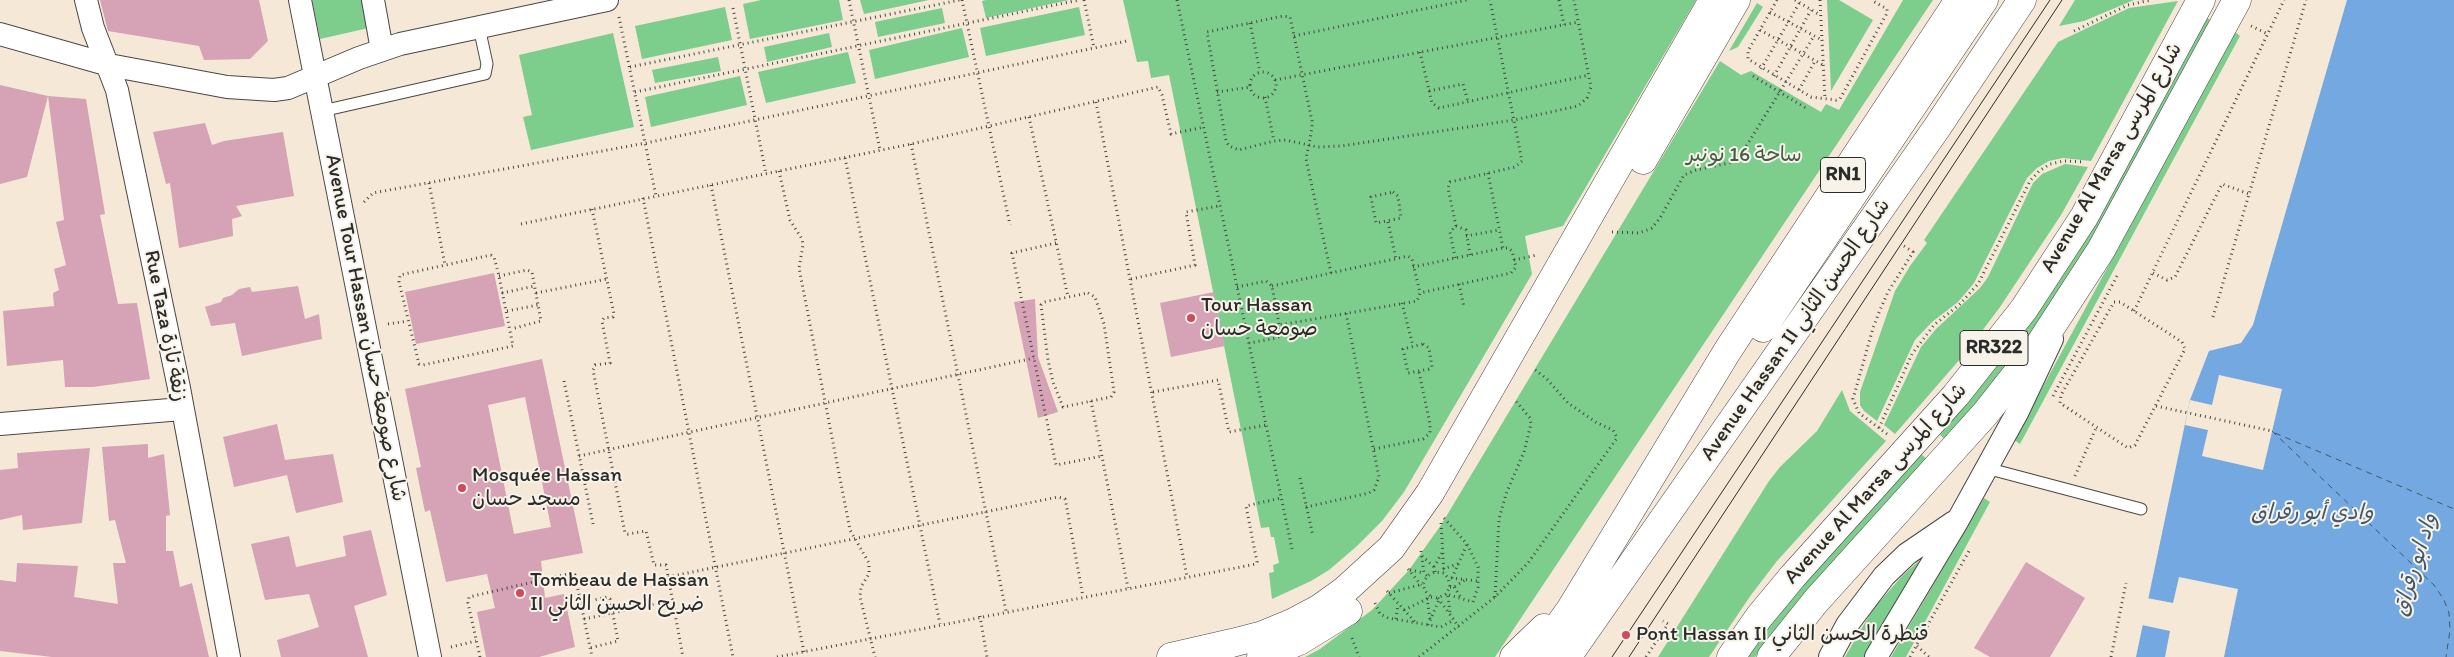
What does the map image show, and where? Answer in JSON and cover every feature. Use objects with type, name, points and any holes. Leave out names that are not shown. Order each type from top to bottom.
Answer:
[{"type":"main road","points":[[1171,657],[1232,644],[1263,635],[1292,622],[1320,608],[1345,590],[1391,548],[1430,493],[1713,0]]},
{"type":"main road","points":[[1261,657],[1299,641],[1328,625],[1381,585],[1404,561],[1445,502],[1736,0]]},
{"type":"main road","name":"Avenue Hassan II شارع الحسن الثاني","points":[[1536,657],[1570,610],[1728,350],[1959,0]]},
{"type":"main road","points":[[1728,350],[1754,336],[1774,315],[1984,0]]},
{"type":"main road","points":[[1770,369],[1775,346],[1786,324],[2000,0]]},
{"type":"main road","name":"Avenue Hassan II شارع الحسن الثاني","points":[[1567,657],[1770,369],[1936,129],[2022,0]]},
{"type":"main road","name":"Avenue Al Marsa شارع المرسى","points":[[1731,657],[1759,617],[1956,395],[2024,309],[2084,217],[2201,0]]},
{"type":"main road","name":"Avenue Al Marsa شارع المرسى","points":[[1771,657],[1816,601],[1985,414],[2062,312],[2246,9]]},
{"type":"main road","points":[[1514,657],[1536,634],[1570,610]]},
{"type":"street","name":"Rue Taza زنقة تازة","points":[[86,0],[93,28],[117,90],[182,409],[229,657]]},
{"type":"street","name":"Avenue Tour Hassan شارع صومعة حسان","points":[[300,0],[430,657]]},
{"type":"street","points":[[373,0],[382,50]]},
{"type":"street","points":[[0,34],[108,65],[227,88],[260,90],[288,88],[382,50],[479,27],[612,5]]},
{"type":"street","points":[[1876,657],[1958,520],[2034,380],[2062,312]]},
{"type":"street","points":[[0,424],[182,409]]},
{"type":"street","points":[[1830,657],[1847,625],[1884,576],[1907,554],[1958,520]]},
{"type":"lane","points":[[322,111],[485,74],[487,64],[479,27]]},
{"type":"lane","points":[[1986,468],[2141,509]]},
{"type":"path","points":[[849,0],[880,150]]},
{"type":"path","points":[[630,67],[961,0],[1010,225]]},
{"type":"path","points":[[635,92],[1079,0]]},
{"type":"path","points":[[1084,0],[1094,48]]},
{"type":"path","points":[[1177,0],[1292,549]]},
{"type":"path","points":[[1294,36],[1467,0]]},
{"type":"path","points":[[1456,226],[1448,185],[1454,180],[1515,167],[1522,158],[1490,0]]},
{"type":"path","points":[[1559,0],[1564,25]]},
{"type":"path","points":[[1331,273],[1307,164],[1309,145],[1312,121],[1291,20],[1286,16],[1207,32],[1226,141],[1229,146],[1241,149],[1274,141],[1290,141],[1309,145],[1320,147],[1341,146],[1514,120],[1578,106],[1590,93],[1589,75],[1574,0]]},
{"type":"path","points":[[1777,0],[1747,55],[1751,62],[1798,90],[1811,97],[1825,100],[1840,99],[1887,14],[1887,9],[1871,0]]},
{"type":"path","points":[[1795,0],[1800,1],[1821,15]]},
{"type":"path","points":[[1820,0],[1825,100]]},
{"type":"path","points":[[2074,31],[2128,5],[2151,0]]},
{"type":"path","points":[[2134,311],[2284,0]]},
{"type":"path","points":[[2213,318],[2306,0]]},
{"type":"path","points":[[1761,68],[1800,1]]},
{"type":"path","points":[[612,5],[630,67],[656,196]]},
{"type":"path","points":[[733,8],[766,174]]},
{"type":"path","points":[[2246,9],[2251,26],[2246,35]]},
{"type":"path","points":[[1774,76],[1811,10]]},
{"type":"path","points":[[1770,12],[1822,40]]},
{"type":"path","points":[[1275,80],[1578,22]]},
{"type":"path","points":[[1250,23],[1260,72]]},
{"type":"path","points":[[2251,26],[2268,34]]},
{"type":"path","points":[[1760,30],[1824,65]]},
{"type":"path","points":[[1612,232],[1639,233],[1652,228],[1660,218],[1684,175],[1696,170],[1730,163],[1739,158],[1814,36]]},
{"type":"path","points":[[362,206],[364,200],[373,193],[646,143],[1127,41]]},
{"type":"path","points":[[1420,52],[1432,103],[1436,107],[1468,102],[1589,75]]},
{"type":"path","points":[[1798,90],[1815,61]]},
{"type":"path","points":[[1260,72],[1272,75],[1275,80],[1274,91],[1265,97],[1255,95],[1251,86],[1253,78],[1260,72]]},
{"type":"path","points":[[1753,76],[1806,108]]},
{"type":"path","points":[[1429,91],[1463,84],[1468,102]]},
{"type":"path","points":[[1217,92],[1251,86]]},
{"type":"path","points":[[521,224],[911,144],[1160,87],[1171,134],[1204,127]]},
{"type":"path","points":[[1265,97],[1274,141]]},
{"type":"path","points":[[1096,102],[1187,577]]},
{"type":"path","points":[[1029,117],[1068,297]]},
{"type":"path","points":[[911,144],[1006,611]]},
{"type":"path","points":[[845,158],[940,624]]},
{"type":"path","points":[[1904,246],[1913,252],[1888,292],[1873,328],[1853,398],[1859,413],[1879,428],[1915,349],[1934,325],[1959,305],[1978,284],[2030,181],[2039,171],[2050,164],[2064,161],[2093,164]]},
{"type":"path","points":[[779,171],[790,220],[804,245],[799,268],[850,530],[869,563],[870,569],[860,592],[876,657]]},
{"type":"path","points":[[1488,173],[1502,248]]},
{"type":"path","points":[[429,183],[445,265]]},
{"type":"path","points":[[2153,273],[2167,280],[2176,277],[2222,184],[2249,194]]},
{"type":"path","points":[[711,185],[804,652]]},
{"type":"path","points":[[1397,194],[1401,218],[1388,222],[1377,224],[1375,222],[1370,200],[1372,196],[1397,194]]},
{"type":"path","points":[[643,198],[734,657]]},
{"type":"path","points":[[1131,279],[1195,265],[1186,212],[1219,206]]},
{"type":"path","points":[[592,209],[614,314],[613,317],[604,318],[602,321],[609,364],[595,365],[593,370],[625,533],[646,531],[654,565],[665,565],[683,657]]},
{"type":"path","points":[[1388,222],[1396,259]]},
{"type":"path","points":[[1456,226],[1463,227],[1470,255]]},
{"type":"path","points":[[1455,258],[1450,232],[1456,226]]},
{"type":"path","points":[[1466,236],[1499,230]]},
{"type":"path","points":[[1056,244],[1012,252],[1056,465],[1102,456]]},
{"type":"path","points":[[1413,267],[1502,248],[1510,249],[1516,267],[1511,273],[1420,293]]},
{"type":"path","points":[[1514,260],[1544,253]]},
{"type":"path","points":[[491,255],[494,257],[511,329],[513,346],[422,365],[418,361],[400,276],[445,265],[491,255]]},
{"type":"path","points":[[1272,286],[1409,256],[1420,293],[1417,300],[1280,325]]},
{"type":"path","points":[[499,276],[529,270],[532,272],[540,322],[511,329]]},
{"type":"path","points":[[2049,404],[2119,272]]},
{"type":"path","points":[[536,293],[607,279]]},
{"type":"path","points":[[1237,287],[1266,281],[1272,286],[1282,332],[1279,337],[1249,343]]},
{"type":"path","points":[[1459,284],[1464,307]]},
{"type":"path","points":[[502,293],[535,286]]},
{"type":"path","points":[[1093,294],[1104,324],[1114,392],[1111,397],[1092,401],[1063,407],[1049,367],[1041,305],[1068,297],[1093,294]]},
{"type":"path","points":[[2120,302],[2134,311],[2185,345],[2184,353],[2156,406],[2133,447],[2128,448],[2062,406],[2060,399],[2112,304],[2120,302]]},
{"type":"path","points":[[1402,303],[1413,346]]},
{"type":"path","points":[[506,311],[538,305]]},
{"type":"path","points":[[1306,507],[1363,495],[1374,490],[1379,477],[1346,313]]},
{"type":"path","points":[[391,324],[408,321]]},
{"type":"path","points":[[1424,344],[1428,348],[1432,367],[1409,374],[1406,371],[1402,351],[1413,346],[1424,344]]},
{"type":"path","points":[[579,456],[1034,358]]},
{"type":"path","points":[[1419,657],[1495,598],[1543,545],[1617,438],[1613,430],[1597,423],[1568,403],[1547,379],[1534,369]]},
{"type":"path","points":[[1373,449],[1423,439],[1430,433],[1430,424],[1419,372]]},
{"type":"path","points":[[1153,392],[1218,380],[1229,432],[1266,425]]},
{"type":"path","points":[[564,381],[593,524]]},
{"type":"path","points":[[1495,598],[1499,519],[1524,452],[1531,424],[1530,418],[1515,400]]},
{"type":"path","points":[[1092,401],[1128,588]]},
{"type":"path","points":[[2156,406],[2272,431]]},
{"type":"path","points":[[2069,490],[2096,428]]},
{"type":"path","points":[[1300,478],[1313,536]]},
{"type":"path","points":[[668,578],[1058,496],[1065,499],[1083,597]]},
{"type":"path","points":[[777,657],[980,616],[1256,564],[1246,506],[1281,498]]},
{"type":"path","points":[[1444,518],[1467,544],[1478,567],[1477,595],[1473,602],[1447,595]]},
{"type":"path","points":[[1441,523],[1444,571],[1450,578],[1452,587],[1462,600]]},
{"type":"path","points":[[1910,657],[1973,543]]},
{"type":"path","points":[[1450,578],[1467,544]]},
{"type":"path","points":[[1434,567],[1442,552]]},
{"type":"path","points":[[1422,584],[1425,574],[1421,553],[1434,567],[1435,572]]},
{"type":"path","points":[[1430,620],[1429,598],[1422,584],[1409,570],[1425,574],[1444,571],[1458,564]]},
{"type":"path","points":[[480,657],[468,603],[472,595],[572,573],[575,575],[592,657]]},
{"type":"path","points":[[1450,578],[1478,581]]},
{"type":"path","points":[[1404,610],[1429,598],[1439,599],[1447,595],[1452,587],[1466,580]]},
{"type":"path","points":[[2111,657],[2126,583]]},
{"type":"path","points":[[1415,623],[1388,592],[1422,584]]},
{"type":"path","points":[[1447,595],[1450,614]]},
{"type":"path","points":[[581,603],[608,597],[613,613],[617,642],[590,648]]},
{"type":"path","points":[[1439,599],[1459,627]]},
{"type":"path","points":[[1428,625],[1439,599]]},
{"type":"path","points":[[584,619],[673,600]]},
{"type":"path","points":[[1375,603],[1381,616],[1443,627],[1454,620]]},
{"type":"path","points":[[1396,619],[1398,603]]},
{"type":"path","points":[[980,616],[988,657]]},
{"type":"path","points":[[1646,657],[1668,624],[1663,621]]},
{"type":"path","points":[[1350,634],[1359,657]]},
{"type":"path","points":[[448,638],[452,657]]},
{"type":"path","points":[[450,647],[476,641]]},
{"type":"path","points":[[1917,646],[1929,657]]},
{"type":"green space","points":[[312,0],[368,0],[373,27],[320,39]]},
{"type":"green space","points":[[761,0],[839,0],[843,20],[750,39],[743,4]]},
{"type":"green space","points":[[860,0],[929,0],[864,14]]},
{"type":"green space","points":[[1069,0],[986,18],[982,1]]},
{"type":"green space","points":[[1123,0],[1696,0],[1563,226],[1525,236],[1532,274],[1404,492],[1382,521],[1329,570],[1311,581],[1272,599],[1269,573],[1274,572],[1273,565],[1279,563],[1274,537],[1271,537],[1269,527],[1261,528],[1169,75],[1151,78],[1148,61],[1137,62]]},
{"type":"green space","points":[[1827,0],[1839,0],[1873,20],[1831,91]]},
{"type":"green space","name":"ساحة 16 نونبر","points":[[1903,0],[1933,0],[1495,657],[1305,657],[1320,649],[1372,610],[1409,570],[1441,525],[1720,61],[1741,75],[1751,71],[1821,112],[1826,104],[1839,110]]},
{"type":"green space","points":[[2075,0],[2134,0],[2084,21],[2059,26]]},
{"type":"green space","points":[[2178,1],[2091,161],[2063,158],[2049,161],[2037,168],[2027,178],[1974,283],[1958,302],[1932,322],[1915,340],[1877,421],[1864,411],[1860,405],[1860,392],[1895,291],[1927,243],[1924,240],[2058,42],[2129,8]]},
{"type":"green space","points":[[1757,3],[1763,7],[1738,47],[1729,51]]},
{"type":"green space","points":[[725,7],[732,40],[642,59],[635,26]]},
{"type":"green space","points":[[1079,7],[1085,35],[986,56],[980,28]]},
{"type":"green space","points":[[942,8],[945,23],[878,37],[875,22]]},
{"type":"green space","points":[[2207,18],[2213,22],[2099,231],[2034,330],[1947,441],[1940,435],[2028,326],[2093,227]]},
{"type":"green space","points":[[962,28],[969,57],[875,79],[869,50]]},
{"type":"green space","points":[[2235,32],[2240,36],[2020,444],[2014,440]]},
{"type":"green space","points":[[613,33],[634,127],[531,150],[523,117],[532,115],[519,55]]},
{"type":"green space","points":[[829,33],[832,47],[767,62],[764,47]]},
{"type":"green space","points":[[848,52],[856,83],[766,103],[758,72]]},
{"type":"green space","points":[[718,57],[721,71],[655,83],[652,70]]},
{"type":"green space","points":[[740,76],[747,105],[651,127],[645,97]]},
{"type":"green space","points":[[2065,164],[2088,167],[2061,215],[2000,307],[1967,351],[1895,434],[1884,425],[1921,347],[1936,329],[1980,288],[1988,277],[2033,183],[2042,174]]},
{"type":"green space","points":[[1842,390],[1850,411],[1886,441],[1777,561],[1751,595],[1709,657],[1658,657],[1769,481],[1780,467],[1817,431]]},
{"type":"green space","points":[[1921,454],[1929,461],[1776,630],[1755,657],[1746,657],[1792,596]]},
{"type":"green space","points":[[1984,498],[1990,502],[1906,657],[1891,657]]},
{"type":"green space","points":[[1920,560],[1865,657],[1845,657],[1873,609],[1903,575]]},
{"type":"water","name":"وادي أبو رقراق","points":[[2347,0],[2454,0],[2454,657],[2136,657],[2190,400],[2209,351],[2241,343],[2253,325]]},
{"type":"pier","points":[[2219,375],[2282,389],[2263,470],[2202,456],[2208,430],[2185,425],[2190,400],[2212,405]]},
{"type":"pier","points":[[2179,577],[2238,589],[2224,657],[2165,657],[2170,631],[2142,625],[2147,598],[2173,603]]},
{"type":"building","points":[[100,0],[259,0],[268,41],[250,59],[204,60],[199,46],[108,31]]},
{"type":"building","points":[[0,85],[48,96],[27,177],[0,184]]},
{"type":"building","points":[[48,96],[86,99],[105,214],[100,215],[118,304],[137,303],[150,379],[93,387],[65,387],[63,360],[7,366],[3,311],[54,306],[53,293],[59,290],[54,269],[66,265],[56,222],[64,220]]},
{"type":"building","points":[[205,123],[212,145],[224,141],[283,132],[294,196],[236,206],[242,216],[232,219],[233,236],[179,248],[170,183],[166,184],[153,132]]},
{"type":"building","points":[[494,273],[505,326],[416,344],[405,292]]},
{"type":"building","points":[[298,286],[305,319],[319,314],[322,339],[242,356],[235,323],[211,326],[205,307],[221,302],[223,298],[232,295],[239,289],[250,287],[252,292]]},
{"type":"building","name":"Tour Hassan صومعة حسان","points":[[1214,292],[1225,346],[1171,357],[1160,303]]},
{"type":"building","points":[[1035,299],[1038,357],[1058,412],[1038,418],[1014,302]]},
{"type":"building","name":"Mosquée Hassan مسجد حسان","points":[[542,359],[583,553],[541,561],[545,598],[564,594],[575,647],[539,657],[486,657],[477,612],[495,608],[487,574],[446,582],[430,510],[425,512],[416,468],[421,467],[405,389]],"holes":[[[525,397],[551,527],[514,534],[488,405]]]},
{"type":"building","points":[[277,424],[285,460],[333,454],[343,502],[296,513],[287,475],[234,487],[223,437]]},
{"type":"building","points":[[148,444],[148,458],[164,454],[170,515],[166,516],[166,551],[173,551],[180,587],[192,583],[209,657],[52,657],[0,651],[0,580],[16,582],[17,563],[78,566],[74,597],[118,604],[113,563],[126,563],[115,520],[109,521],[102,447]]},
{"type":"building","points":[[90,448],[82,523],[23,530],[22,515],[0,520],[0,470],[18,468],[17,453]]},
{"type":"building","points":[[371,530],[387,595],[354,606],[368,657],[281,657],[277,640],[319,627],[309,594],[265,600],[251,544],[289,536],[296,567],[346,556],[343,536]]},
{"type":"building","points":[[2026,562],[2085,598],[2050,657],[1990,657],[1974,648]]},
{"type":"ferry route","points":[[2272,431],[2434,585],[2444,600],[2449,613],[2450,630],[2446,657]]},
{"type":"ferry route","points":[[2275,433],[2454,509]]},
{"type":"tram line","points":[[1612,657],[2050,0]]},
{"type":"tram line","points":[[1629,657],[2062,0]]},
{"type":"place","name":"Tour Hassan صومعة حسان","points":[[1191,318]]},
{"type":"place","name":"Mosquée Hassan مسجد حسان","points":[[462,488]]},
{"type":"place","name":"Tombeau de Hassan II ضريح الحسن الثاني","points":[[520,593]]},
{"type":"place","name":"Pont Hassan II قنطرة الحسن الثاني","points":[[1626,635]]},
{"type":"water label","name":"واد ابو رقراق","points":[[2416,565]]}]
